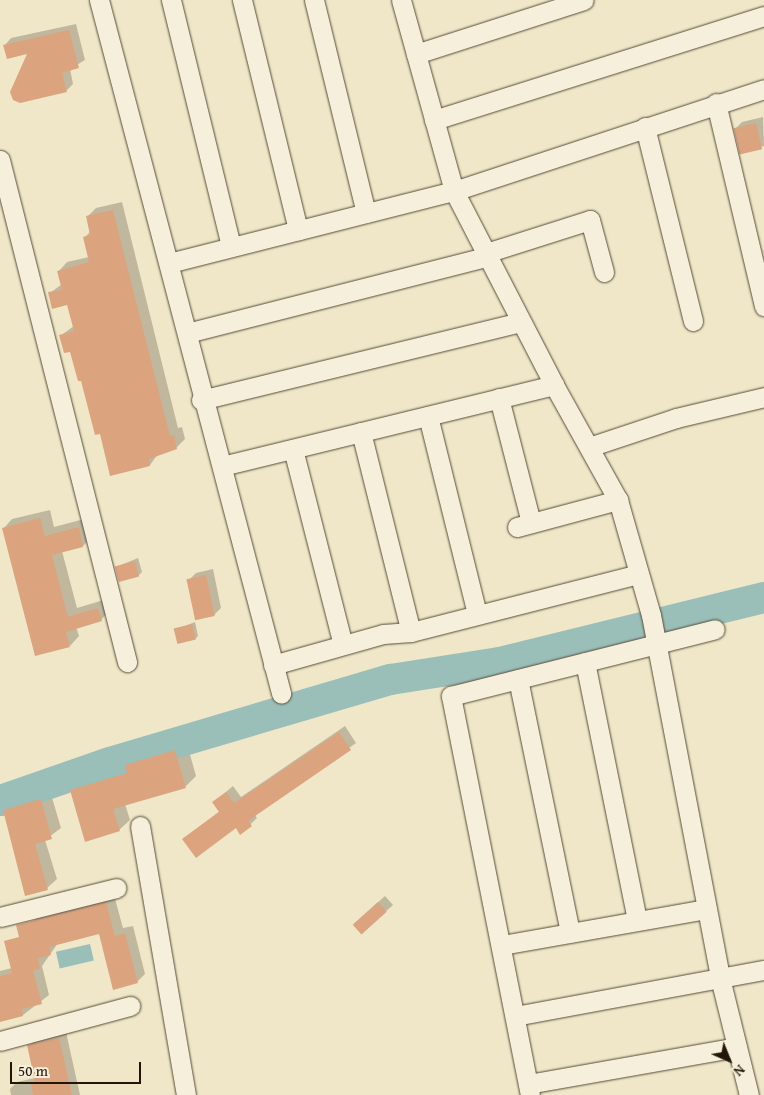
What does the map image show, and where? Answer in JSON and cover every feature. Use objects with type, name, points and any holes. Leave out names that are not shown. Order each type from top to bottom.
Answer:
[{"type":"street","points":[[171,0],[231,247]]},
{"type":"street","points":[[242,0],[298,230]]},
{"type":"street","points":[[314,0],[366,213]]},
{"type":"street","points":[[401,0],[454,191],[554,385],[618,500],[651,615],[720,978],[749,1095]]},
{"type":"street","points":[[416,54],[543,6],[584,0]]},
{"type":"street","points":[[105,1],[168,263],[280,693]]},
{"type":"street","points":[[434,120],[764,16]]},
{"type":"street","points":[[168,263],[454,191],[716,103],[764,89]]},
{"type":"street","points":[[716,103],[764,306]]},
{"type":"street","points":[[645,127],[693,321]]},
{"type":"street","points":[[0,160],[126,662]]},
{"type":"street","points":[[187,333],[487,255],[590,220],[604,272]]},
{"type":"street","points":[[203,400],[521,322]]},
{"type":"street","points":[[222,466],[554,385]]},
{"type":"street","points":[[589,447],[676,418],[764,397]]},
{"type":"street","points":[[499,398],[524,525],[618,500]]},
{"type":"street","points":[[428,416],[477,614]]},
{"type":"street","points":[[361,432],[411,632]]},
{"type":"street","points":[[293,449],[343,646]]},
{"type":"street","points":[[273,665],[383,634],[411,632],[638,574]]},
{"type":"street","points":[[715,629],[656,640],[585,662],[451,696],[502,945],[529,1090],[737,1047]]},
{"type":"street","points":[[585,662],[637,921]]},
{"type":"street","points":[[518,679],[570,933]]},
{"type":"street","points":[[140,826],[186,1095]]},
{"type":"street","points":[[0,917],[116,888]]},
{"type":"street","points":[[502,945],[707,909]]},
{"type":"street","points":[[515,1016],[764,970]]},
{"type":"street","points":[[0,1041],[130,1006]]},
{"type":"water","points":[[90,944],[94,961],[60,968],[56,952]]},
{"type":"building","points":[[69,30],[79,68],[62,73],[67,92],[20,103],[13,100],[10,92],[27,54],[7,59],[3,45]]},
{"type":"building","points":[[756,123],[762,149],[740,154],[734,128]]},
{"type":"building","points":[[113,210],[170,436],[174,435],[177,449],[149,459],[150,466],[110,476],[100,434],[95,435],[81,381],[78,381],[70,352],[64,353],[59,335],[74,331],[67,305],[52,309],[48,292],[62,290],[57,271],[89,262],[83,237],[90,235],[86,216]]},
{"type":"building","points":[[40,518],[45,536],[79,527],[83,547],[52,555],[68,617],[98,608],[102,621],[66,632],[70,647],[35,656],[2,528]]},
{"type":"building","points":[[135,561],[139,576],[119,582],[115,566]]},
{"type":"building","points":[[206,575],[215,616],[195,620],[186,579]]},
{"type":"building","points":[[192,624],[196,640],[177,644],[174,629]]},
{"type":"building","points":[[339,732],[351,750],[248,821],[252,826],[240,835],[236,828],[196,858],[182,839],[219,812],[212,802],[226,792],[234,803]]},
{"type":"building","points":[[175,750],[186,788],[113,809],[120,831],[85,842],[70,790],[127,773],[125,765]]},
{"type":"building","points":[[41,799],[52,839],[35,844],[48,890],[25,896],[3,810]]},
{"type":"building","points":[[106,902],[115,936],[125,933],[138,983],[113,990],[99,934],[49,947],[51,955],[38,958],[40,969],[33,971],[42,1004],[22,1009],[23,1016],[0,1022],[0,976],[12,973],[4,941],[19,937],[16,925]]},
{"type":"building","points":[[378,902],[387,912],[361,934],[353,925]]},
{"type":"building","points":[[59,1038],[72,1095],[33,1095],[31,1083],[35,1082],[27,1045]]},
{"type":"waterway","points":[[0,800],[109,762],[390,679],[499,662],[764,597]]}]
